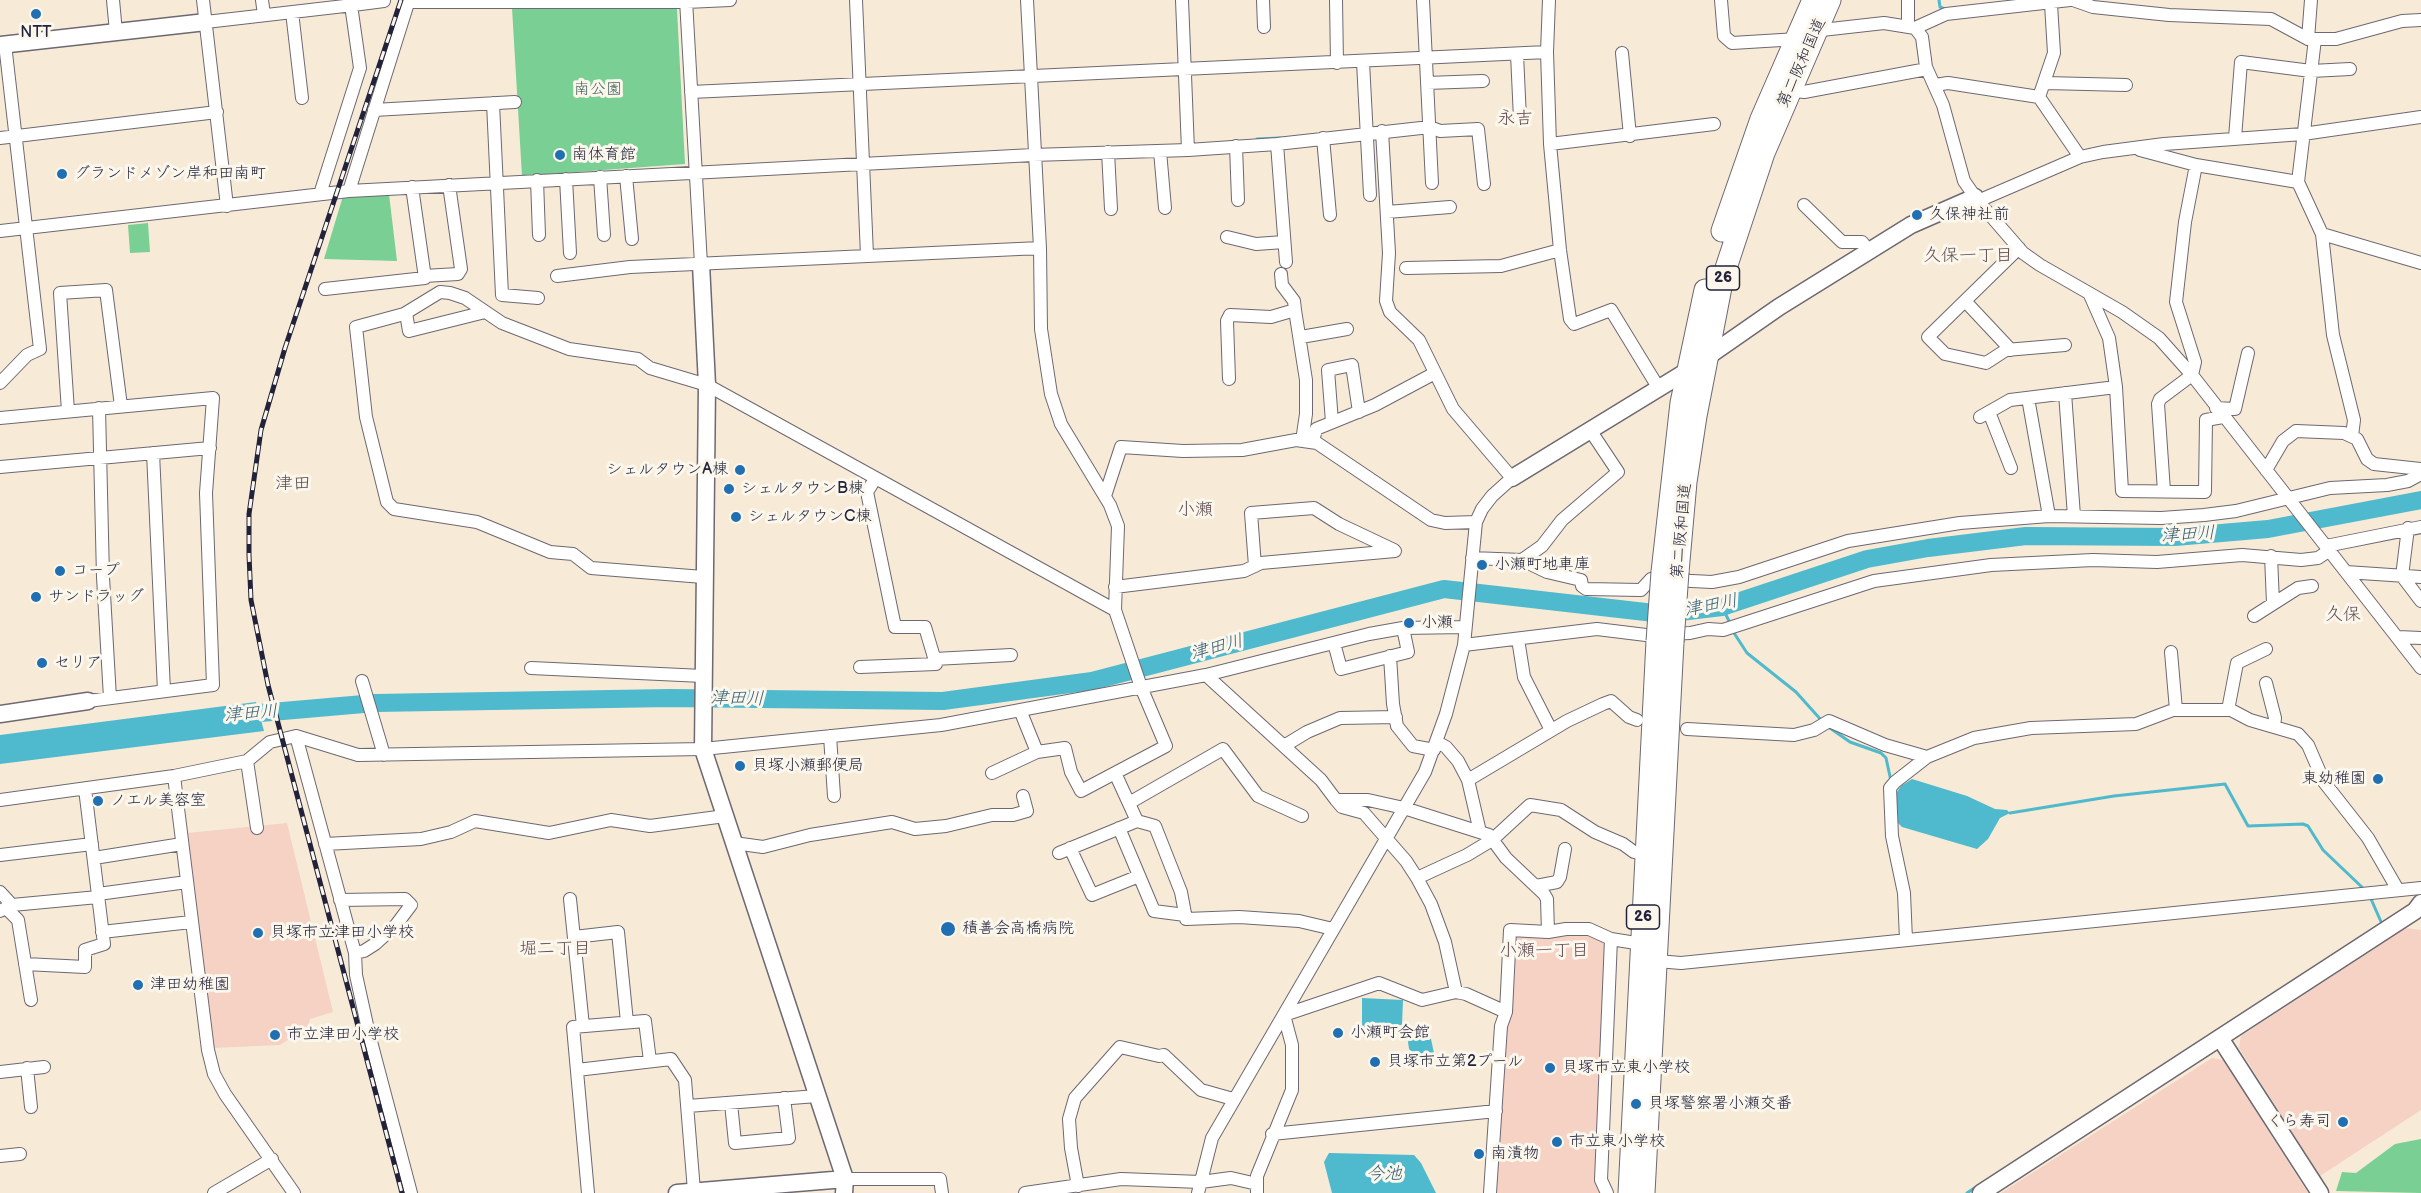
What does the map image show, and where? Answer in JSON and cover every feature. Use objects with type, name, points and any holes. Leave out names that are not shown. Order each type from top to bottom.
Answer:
[{"type":"highway","name":"第二阪和国道","points":[[1629,1193],[1647,855],[1670,572],[1673,460],[1687,371],[1707,282],[1757,128],[1814,0]]},
{"type":"highway","name":"第二阪和国道","points":[[1670,572],[1715,310],[1737,231],[1790,90],[1830,0]]},
{"type":"highway","name":"第二阪和国道","points":[[1644,1193],[1657,961],[1665,641]]},
{"type":"street","points":[[113,0],[116,32]]},
{"type":"street","points":[[203,0],[227,206]]},
{"type":"street","points":[[262,0],[264,15]]},
{"type":"street","points":[[349,191],[409,1],[730,0]]},
{"type":"street","points":[[856,0],[867,255]]},
{"type":"street","points":[[992,773],[1037,752],[1065,748],[1071,772],[1080,791],[1166,746],[1141,687],[1115,610],[1118,526],[1105,496],[1076,452],[1061,424],[1051,394],[1041,329],[1040,248],[1033,155],[1027,0]]},
{"type":"street","points":[[1182,0],[1188,150]]},
{"type":"street","points":[[1263,0],[1264,27]]},
{"type":"street","points":[[1335,0],[1337,63]]},
{"type":"street","points":[[1423,0],[1432,183]]},
{"type":"street","points":[[1549,0],[1547,52],[1550,144],[1560,250],[1570,319],[1574,324],[1611,310],[1658,387]]},
{"type":"street","points":[[1721,0],[1724,36],[1732,43],[1795,41],[1816,29],[1884,23],[1912,27],[1946,14],[2072,0],[2092,7],[2169,15],[2271,19],[2311,39],[2336,39],[2402,21],[2421,20]]},
{"type":"street","points":[[1908,0],[1912,27],[1922,37],[1927,69],[1953,135],[1964,181],[1976,199],[2019,248],[2040,266],[2159,338],[2192,375],[2421,668]]},
{"type":"street","points":[[2310,0],[2311,71],[2298,182],[2322,234],[2333,335],[2354,420],[2352,436],[2367,459],[2374,464],[2421,469]]},
{"type":"street","points":[[0,383],[27,355],[40,349],[3,45],[384,1]]},
{"type":"street","points":[[686,1],[707,385],[703,577],[703,749],[817,1096],[844,1186]]},
{"type":"street","points":[[320,194],[360,68],[352,3]]},
{"type":"street","points":[[2039,97],[2046,83],[2054,53],[2051,4]]},
{"type":"street","points":[[292,12],[302,98]]},
{"type":"street","points":[[691,92],[1547,52]]},
{"type":"street","points":[[1622,53],[1630,136]]},
{"type":"street","points":[[1517,54],[1520,119]]},
{"type":"street","points":[[1363,62],[1370,195]]},
{"type":"street","points":[[2235,138],[2241,62],[2311,71],[2350,69]]},
{"type":"street","points":[[1790,90],[1804,92],[1927,69]]},
{"type":"street","points":[[1427,83],[1483,81]]},
{"type":"street","points":[[1935,85],[1948,83],[2039,97],[2080,157]]},
{"type":"street","points":[[2046,83],[2126,85]]},
{"type":"street","points":[[374,110],[515,102]]},
{"type":"street","points":[[493,103],[502,296],[538,298]]},
{"type":"street","points":[[0,138],[217,112]]},
{"type":"street","points":[[1200,1187],[1212,1138],[1233,1099],[1425,772],[1435,746],[1464,645],[1476,522],[1492,496],[1512,478],[1687,371],[1779,307],[1911,225],[2080,157],[2235,138],[2302,134],[2421,117]]},
{"type":"street","points":[[1550,144],[1714,124]]},
{"type":"street","points":[[0,231],[349,191],[1033,155],[1188,150],[1277,144],[1430,127],[1440,131],[1478,129],[1484,184]]},
{"type":"street","points":[[1382,131],[1389,253],[1386,302],[1390,312],[1419,340],[1453,409],[1512,478]]},
{"type":"street","points":[[1323,138],[1330,215]]},
{"type":"street","points":[[1277,144],[1284,242],[1282,285],[1294,301],[1301,337],[1308,441]]},
{"type":"street","points":[[1236,146],[1238,200]]},
{"type":"street","points":[[2135,149],[2196,165],[2298,182]]},
{"type":"street","points":[[1160,151],[1165,208]]},
{"type":"street","points":[[1108,152],[1111,209]]},
{"type":"street","points":[[2164,491],[2158,404],[2160,399],[2192,375],[2195,362],[2176,302],[2185,222],[2196,165]]},
{"type":"street","points":[[626,176],[632,239]]},
{"type":"street","points":[[600,177],[604,234]]},
{"type":"street","points":[[566,179],[570,253]]},
{"type":"street","points":[[537,180],[539,235]]},
{"type":"street","points":[[325,289],[425,278],[424,276],[458,274],[462,269],[449,185]]},
{"type":"street","points":[[412,187],[424,276]]},
{"type":"street","points":[[1804,205],[1842,242],[1862,242],[1869,250]]},
{"type":"street","points":[[1386,212],[1450,207]]},
{"type":"street","points":[[2322,234],[2421,263]]},
{"type":"street","points":[[1227,237],[1256,244],[1284,242]]},
{"type":"street","points":[[558,276],[630,267],[1040,248]]},
{"type":"street","points":[[2019,248],[1928,337],[1945,354],[1986,363],[2011,350],[2065,345]]},
{"type":"street","points":[[1406,268],[1502,266],[1560,250]]},
{"type":"street","points":[[68,411],[60,293],[106,290],[121,406]]},
{"type":"street","points":[[703,577],[591,568],[573,554],[550,552],[477,522],[394,509],[387,502],[375,461],[366,417],[356,327],[405,313],[440,292],[465,298],[502,323],[569,349],[638,358],[650,368],[707,385],[1115,610]]},
{"type":"street","points":[[2090,295],[2109,338],[2116,387],[2122,491],[2205,492],[2206,420],[2220,412],[2235,409],[2248,353]]},
{"type":"street","points":[[1965,301],[2011,350]]},
{"type":"street","points":[[1229,379],[1227,321],[1230,315],[1271,317],[1294,310]]},
{"type":"street","points":[[405,313],[409,331],[485,312]]},
{"type":"street","points":[[1301,337],[1347,329]]},
{"type":"street","points":[[1332,422],[1328,370],[1352,365],[1359,412]]},
{"type":"street","points":[[1308,441],[1316,429],[1359,412],[1435,373]]},
{"type":"street","points":[[2011,468],[1984,415],[2010,400],[2116,387]]},
{"type":"street","points":[[2065,393],[2074,516]]},
{"type":"street","points":[[0,418],[213,398],[206,493],[213,686],[0,714]]},
{"type":"street","points":[[2028,398],[2049,516]]},
{"type":"street","points":[[99,408],[99,458],[110,698]]},
{"type":"street","points":[[1522,560],[1535,553],[1562,520],[1618,472],[1590,430]]},
{"type":"street","points":[[2266,470],[2283,441],[2296,431],[2352,436]]},
{"type":"street","points":[[1105,496],[1121,447],[1183,451],[1242,450],[1308,441],[1343,459],[1431,520],[1444,523],[1476,522]]},
{"type":"street","points":[[0,467],[210,448]]},
{"type":"street","points":[[153,453],[164,692]]},
{"type":"street","points":[[1472,558],[1522,560],[1547,572],[1581,580],[1586,589],[1641,590],[1651,579],[1712,582],[1738,577],[1848,541],[1960,523],[2049,516],[2161,518],[2204,515],[2330,488],[2387,485],[2408,481],[2421,474]]},
{"type":"street","points":[[875,479],[867,492],[895,627],[925,627],[936,665]]},
{"type":"street","points":[[1115,587],[1244,571],[1255,566],[1395,551],[1339,524],[1314,508],[1251,513],[1255,566]]},
{"type":"street","points":[[1464,645],[1597,629],[1646,635],[1690,633],[1708,629],[1723,630],[1874,581],[1991,565],[2093,560],[2157,562],[2242,555],[2301,560],[2318,558],[2328,548],[2415,528],[2402,576]]},
{"type":"street","points":[[2271,556],[2273,603]]},
{"type":"street","points":[[2346,572],[2421,577]]},
{"type":"street","points":[[2402,576],[2421,601]]},
{"type":"street","points":[[2254,616],[2298,588],[2312,586]]},
{"type":"street","points":[[0,800],[174,776],[248,761],[270,742],[296,736],[358,755],[703,749],[940,725],[1206,675],[1404,628],[1465,627]]},
{"type":"street","points":[[1334,643],[1341,669],[1408,652],[1404,628]]},
{"type":"street","points":[[2398,637],[2421,638]]},
{"type":"street","points":[[1518,639],[1524,677],[1551,730]]},
{"type":"street","points":[[2228,710],[2237,663],[2266,649]]},
{"type":"street","points":[[2170,652],[2176,710]]},
{"type":"street","points":[[860,667],[936,665],[1011,655]]},
{"type":"street","points":[[1390,656],[1397,726],[1413,746],[1435,746],[1452,754],[1468,780],[1480,832]]},
{"type":"street","points":[[531,668],[703,676]]},
{"type":"street","points":[[1206,675],[1322,780],[1342,807],[1364,813],[1417,878],[1431,904],[1445,942],[1456,992]]},
{"type":"street","points":[[362,681],[384,754]]},
{"type":"street","points":[[2266,683],[2275,718],[2274,727]]},
{"type":"street","points":[[1468,780],[1551,730],[1611,701],[1629,717],[1637,720]]},
{"type":"street","points":[[1020,710],[1037,752]]},
{"type":"street","points":[[1906,940],[1905,893],[1892,836],[1893,785],[1927,757],[1974,738],[2031,728],[2136,724],[2176,710],[2228,710],[2298,734],[2308,745],[2324,782],[2368,838],[2398,890]]},
{"type":"street","points":[[1284,747],[1307,732],[1340,718],[1396,717]]},
{"type":"street","points":[[1687,729],[1794,735],[1829,721],[1885,745],[1927,757]]},
{"type":"street","points":[[296,736],[355,953],[356,975],[369,1034],[411,1193]]},
{"type":"street","points":[[830,736],[834,796]]},
{"type":"street","points":[[1129,803],[1223,749],[1258,796],[1302,816]]},
{"type":"street","points":[[248,761],[257,828]]},
{"type":"street","points":[[1115,773],[1137,821]]},
{"type":"street","points":[[174,776],[208,1050],[214,1074],[225,1094],[294,1193]]},
{"type":"street","points":[[25,964],[85,967],[86,950],[104,944],[85,789]]},
{"type":"street","points":[[734,843],[763,847],[810,835],[892,822],[915,829],[946,826],[992,815],[1013,815],[1027,811],[1023,796]]},
{"type":"street","points":[[1336,800],[1368,800],[1404,808],[1480,832],[1492,840],[1506,858],[1547,899],[1548,932]]},
{"type":"street","points":[[1417,878],[1467,855],[1492,840],[1530,805],[1561,810],[1594,832],[1623,844],[1634,852],[1647,855]]},
{"type":"street","points":[[325,844],[421,839],[451,832],[475,821],[549,833],[611,820],[650,826],[725,816]]},
{"type":"street","points":[[1139,876],[1092,895],[1065,850],[1137,821],[1155,826],[1181,892],[1186,919],[1239,917],[1299,921],[1333,929]]},
{"type":"street","points":[[1119,828],[1154,911],[1185,915]]},
{"type":"street","points":[[0,855],[92,844]]},
{"type":"street","points":[[94,858],[182,844]]},
{"type":"street","points":[[1536,886],[1557,882],[1565,849]]},
{"type":"street","points":[[6,908],[187,882]]},
{"type":"street","points":[[1490,1193],[1501,1026],[1506,1012],[1509,930],[1548,932],[1566,929],[1589,930],[1611,939],[1642,944],[1657,961],[1681,963],[2421,888]]},
{"type":"street","points":[[0,892],[6,908],[18,920],[31,1000]]},
{"type":"street","points":[[340,900],[405,898],[411,905],[396,925],[375,944],[364,951],[355,953]]},
{"type":"street","points":[[570,899],[583,1026]]},
{"type":"street","points":[[1981,1193],[2408,916],[2420,906]]},
{"type":"street","points":[[102,932],[191,922]]},
{"type":"street","points":[[574,937],[618,932],[627,1022]]},
{"type":"street","points":[[1607,1193],[1601,1180],[1611,939]]},
{"type":"street","points":[[1284,1015],[1379,983],[1422,1000],[1456,992],[1466,994],[1506,1012]]},
{"type":"street","points":[[1025,1193],[1121,1179],[1200,1187],[1231,1178],[1257,1189],[1257,1176],[1272,1134],[1292,1090],[1292,1045],[1284,1015]]},
{"type":"street","points":[[588,1193],[573,1027],[645,1021],[650,1061]]},
{"type":"street","points":[[2220,1038],[2320,1193]]},
{"type":"street","points":[[1078,1186],[1071,1148],[1069,1119],[1075,1098],[1120,1047],[1159,1056],[1164,1055],[1201,1090],[1233,1099]]},
{"type":"street","points":[[577,1070],[671,1059],[686,1080],[694,1191]]},
{"type":"street","points":[[0,1071],[44,1066]]},
{"type":"street","points":[[27,1068],[31,1107]]},
{"type":"street","points":[[688,1107],[817,1096]]},
{"type":"street","points":[[731,1103],[735,1143],[789,1138],[784,1098]]},
{"type":"street","points":[[1272,1134],[1496,1111]]},
{"type":"street","points":[[0,1156],[20,1154]]},
{"type":"street","points":[[214,1193],[272,1160]]},
{"type":"street","points":[[677,1193],[844,1186],[940,1179],[942,1193]]},
{"type":"shaded area","name":"貝塚市立津田小学校","points":[[287,823],[333,1012],[310,1019],[306,1037],[288,1040],[280,1045],[213,1048],[187,833]]},
{"type":"shaded area","points":[[2406,928],[2421,930],[2421,1110],[2320,1176],[2239,1048],[2241,1036]]},
{"type":"shaded area","name":"貝塚市立東小学校","points":[[1589,931],[1607,945],[1595,1162],[1601,1193],[1494,1193],[1513,939],[1518,933]]},
{"type":"shaded area","points":[[2212,1058],[2223,1060],[2308,1193],[2001,1193]]},
{"type":"green space","name":"南公園","points":[[512,8],[677,9],[685,164],[522,176]]},
{"type":"green space","points":[[389,194],[397,261],[324,259],[343,196]]},
{"type":"green space","points":[[148,223],[150,252],[130,253],[128,225]]},
{"type":"green space","points":[[2421,1139],[2421,1193],[2336,1191],[2342,1172],[2356,1173],[2395,1144]]},
{"type":"water","points":[[256,702],[264,731],[0,764],[0,735]]},
{"type":"water","points":[[1912,779],[1967,796],[2010,813],[2000,818],[1988,839],[1977,849],[1902,827],[1896,821],[1895,795],[1901,786]]},
{"type":"water","points":[[1362,998],[1403,1000],[1402,1025],[1362,1027]]},
{"type":"water","points":[[1413,1032],[1423,1032],[1431,1039],[1435,1058],[1431,1062],[1416,1057],[1409,1049],[1408,1042]]},
{"type":"water","name":"今池","points":[[1329,1153],[1414,1155],[1421,1163],[1436,1193],[1332,1193],[1324,1162]]},
{"type":"waterway","points":[[1939,0],[1940,7],[1945,9]]},
{"type":"waterway","points":[[1257,139],[1280,138]]},
{"type":"waterway","name":"津田川","points":[[237,715],[375,703],[669,698],[943,701],[1092,681],[1444,589],[1663,614],[1722,607],[1867,559],[1928,548],[2026,536],[2175,537],[2268,529],[2421,500]]},
{"type":"waterway","points":[[1722,607],[1729,621]]},
{"type":"waterway","points":[[1734,633],[1747,653],[1796,692],[1822,721]]},
{"type":"waterway","points":[[1827,726],[1850,742],[1881,753],[1886,758],[1891,781]]},
{"type":"waterway","points":[[2010,813],[2114,796],[2225,784],[2248,826],[2303,824],[2308,826],[2323,850],[2365,890]]},
{"type":"waterway","points":[[2371,899],[2382,924]]},
{"type":"waterway","points":[[1967,1193],[1976,1187]]},
{"type":"railway","points":[[401,0],[285,348],[261,430],[249,514],[249,555],[251,600],[268,685],[402,1193]]},
{"type":"place","name":"NTT","points":[[36,14]]},
{"type":"place","name":"南体育館","points":[[560,155]]},
{"type":"place","name":"グランドメゾン岸和田南町","points":[[62,174]]},
{"type":"place","name":"久保神社前","points":[[1917,215]]},
{"type":"place","name":"シェルタウンA棟","points":[[740,470]]},
{"type":"place","name":"シェルタウンB棟","points":[[729,489]]},
{"type":"place","name":"シェルタウンC棟","points":[[736,517]]},
{"type":"place","name":"小瀬町地車庫","points":[[1482,565]]},
{"type":"place","name":"コープ","points":[[60,571]]},
{"type":"place","name":"サンドラッグ","points":[[36,597]]},
{"type":"place","name":"小瀬","points":[[1409,623]]},
{"type":"place","name":"セリア","points":[[42,663]]},
{"type":"place","name":"貝塚小瀬郵便局","points":[[740,766]]},
{"type":"place","name":"東幼稚園","points":[[2378,779]]},
{"type":"place","name":"ノエル美容室","points":[[98,801]]},
{"type":"place","name":"積善会高橋病院","points":[[948,929]]},
{"type":"place","name":"貝塚市立津田小学校","points":[[258,933]]},
{"type":"place","name":"津田幼稚園","points":[[138,985]]},
{"type":"place","name":"小瀬町会館","points":[[1338,1033]]},
{"type":"place","name":"市立津田小学校","points":[[275,1035]]},
{"type":"place","name":"貝塚市立第2プール","points":[[1375,1062]]},
{"type":"place","name":"貝塚市立東小学校","points":[[1550,1068]]},
{"type":"place","name":"貝塚警察署小瀬交番","points":[[1636,1104]]},
{"type":"place","name":"くら寿司","points":[[2343,1122]]},
{"type":"place","name":"市立東小学校","points":[[1557,1142]]},
{"type":"place","name":"南漬物","points":[[1479,1154]]},
{"type":"district","name":"永吉","points":[[1515,119]]},
{"type":"district","name":"久保一丁目","points":[[1968,256]]},
{"type":"district","name":"津田","points":[[293,484]]},
{"type":"district","name":"小瀬","points":[[1195,510]]},
{"type":"district","name":"久保","points":[[2343,615]]},
{"type":"district","name":"堀二丁目","points":[[555,949]]},
{"type":"district","name":"小瀬一丁目","points":[[1544,951]]}]
